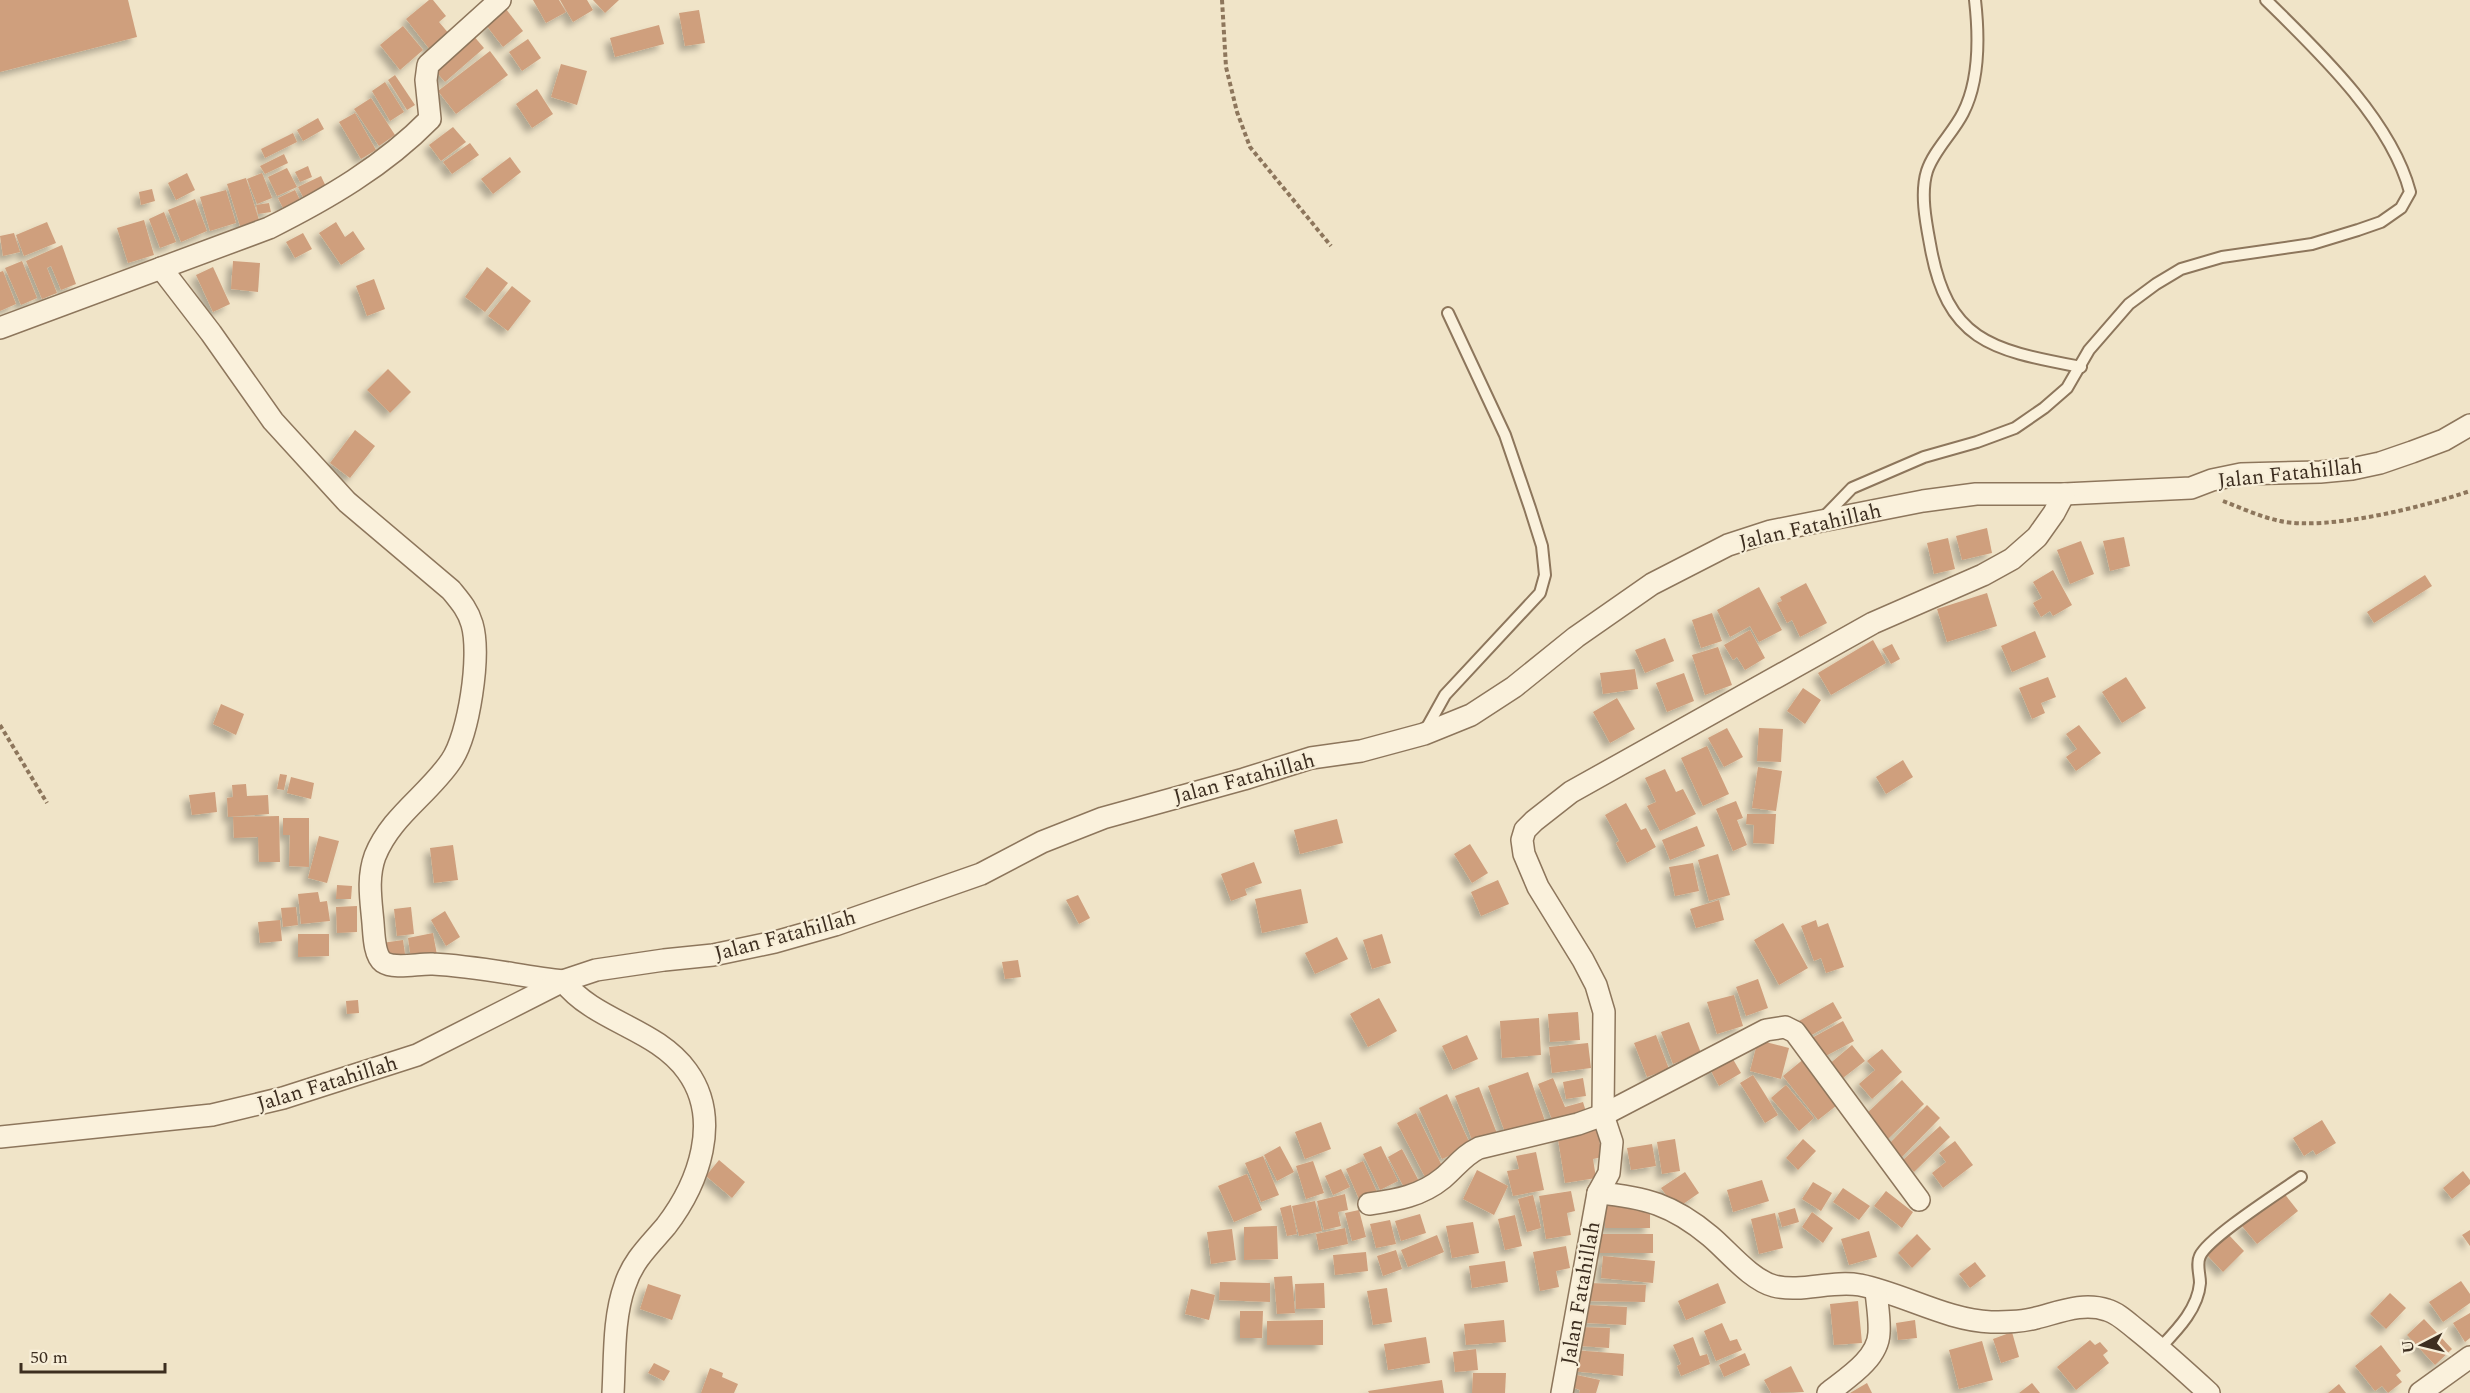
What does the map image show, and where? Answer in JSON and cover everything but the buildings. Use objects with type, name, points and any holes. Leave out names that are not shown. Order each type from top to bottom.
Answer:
[{"type":"street","points":[[0,328],[269,228],[308,209],[356,180],[399,148],[429,120],[430,102],[426,80],[428,65],[500,0]]},
{"type":"street","points":[[161,268],[211,333],[273,421],[347,502],[451,590],[464,605],[473,625],[473,677],[466,727],[458,751],[440,775],[396,819],[381,843],[370,871],[373,924],[378,955],[384,962],[395,964],[446,965],[563,981],[574,995],[586,1004],[641,1033],[672,1056],[686,1069],[701,1094],[705,1110],[704,1143],[692,1179],[666,1226],[635,1262],[625,1285],[619,1310],[613,1393]]},
{"type":"street","name":"Jalan Fatahillah","points":[[0,1137],[212,1115],[283,1098],[417,1055],[563,981],[596,970],[713,955],[775,942],[835,925],[981,874],[1042,842],[1103,818],[1311,758],[1361,751],[1424,734],[1471,716],[1514,687],[1576,637],[1652,584],[1728,546],[1771,531],[1923,501],[1976,494],[2064,494],[2191,488],[2212,480],[2241,474],[2352,469],[2380,463],[2412,452],[2444,440],[2470,425]]},
{"type":"street","name":"Jalan Fatahillah","points":[[1562,1393],[1598,1193],[1609,1173],[1612,1142],[1603,1115],[1604,1012],[1596,986],[1583,960],[1538,887],[1524,854],[1522,840],[1525,830],[1570,792],[1611,768],[1874,623],[1983,575],[2012,559],[2037,537],[2064,494]]},
{"type":"street","points":[[1369,1204],[1396,1200],[1421,1192],[1479,1148],[1569,1126],[1603,1115],[1774,1027],[1785,1027],[1795,1032],[1919,1200]]},
{"type":"street","name":"Jalan Fatahillah","points":[[1598,1193],[1637,1197],[1669,1209],[1710,1236],[1762,1281],[1773,1286],[1788,1288],[1843,1284],[1876,1290],[1958,1316],[1989,1322],[2034,1319],[2069,1309],[2093,1306],[2110,1310],[2160,1348],[2209,1393]]},
{"type":"street","points":[[1828,1393],[1866,1361],[1878,1341],[1880,1331],[1876,1290]]},
{"type":"street","points":[[2420,1393],[2470,1357]]},
{"type":"lane","points":[[1975,0],[1978,24],[1976,58],[1965,110],[1927,172],[1925,201],[1934,269],[1947,303],[1966,327],[1995,346],[2017,354],[2081,367]]},
{"type":"lane","points":[[1822,520],[1852,488],[1924,457],[1977,442],[2015,428],[2044,408],[2067,388],[2089,350],[2129,304],[2181,268],[2223,257],[2312,244],[2381,222],[2401,208],[2410,192],[2403,169],[2386,136],[2322,56],[2266,0]]},
{"type":"lane","points":[[1424,734],[1445,695],[1540,593],[1545,575],[1542,546],[1505,435],[1448,313]]},
{"type":"lane","points":[[2160,1348],[2174,1334],[2193,1307],[2200,1284],[2198,1261],[2201,1253],[2209,1244],[2301,1177]]},
{"type":"path","points":[[1222,0],[1226,67],[1237,112],[1250,147],[1331,246]]},
{"type":"path","name":"Jalan Fatahillah","points":[[2223,501],[2279,521],[2312,523],[2361,517],[2470,491]]},
{"type":"path","points":[[0,725],[47,803]]}]
